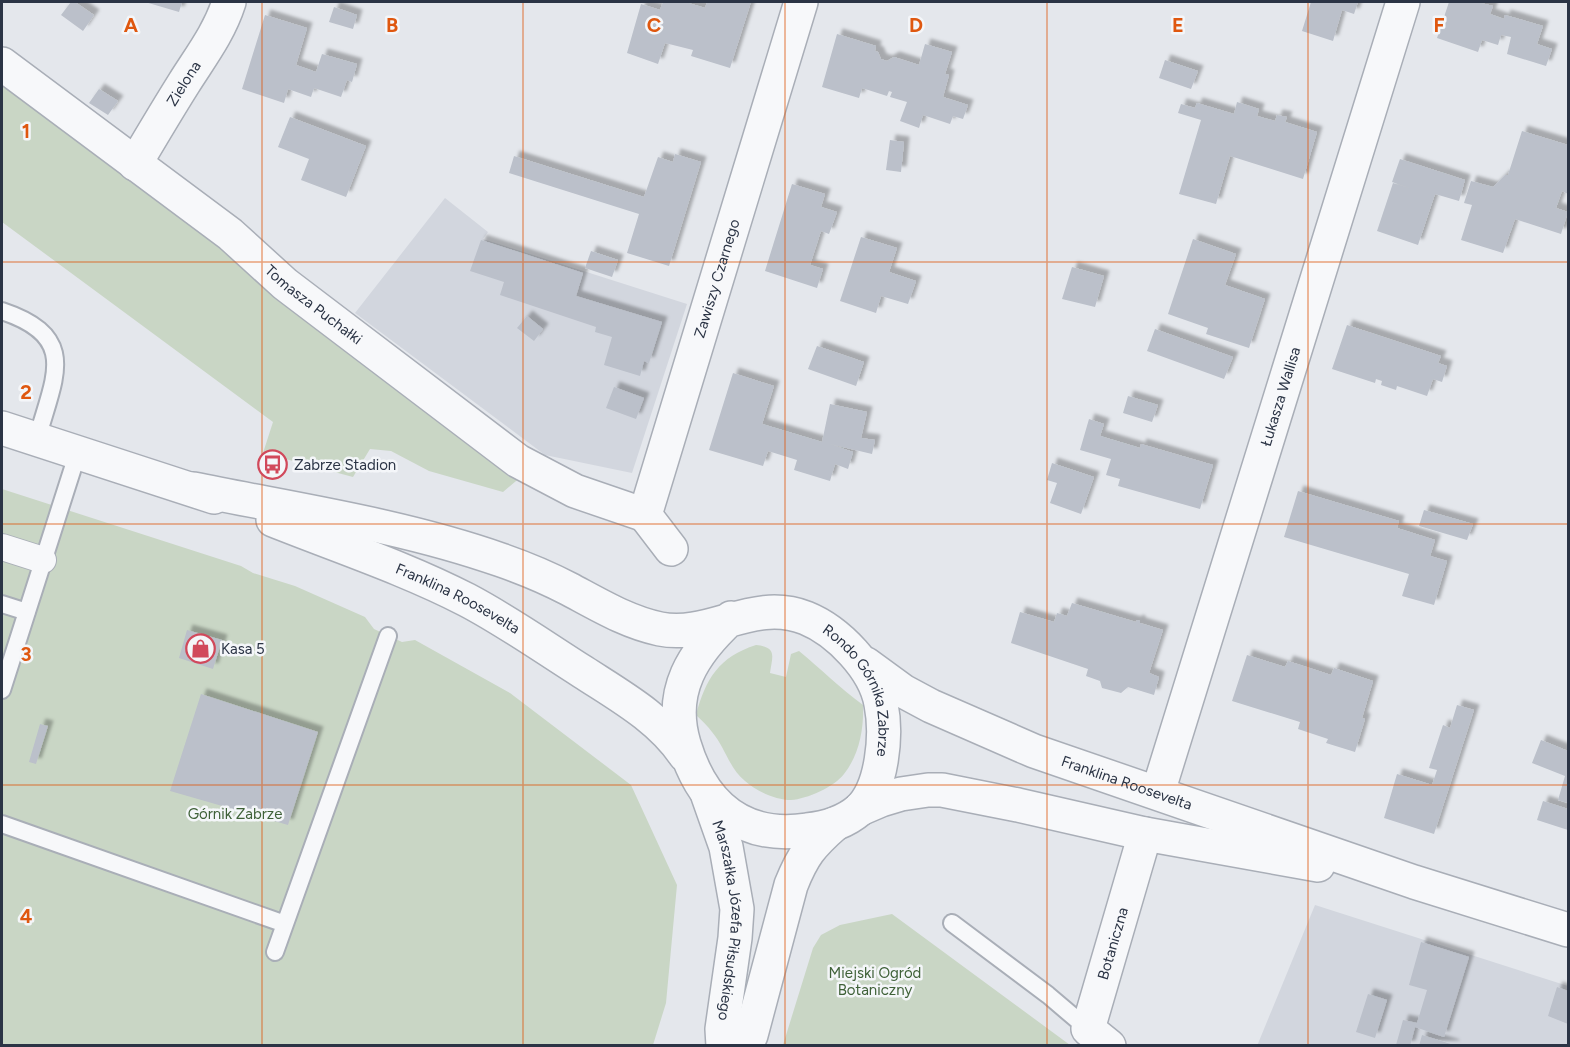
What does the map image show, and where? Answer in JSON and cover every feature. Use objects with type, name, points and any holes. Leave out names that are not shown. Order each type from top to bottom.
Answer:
[{"type":"street","name":"Zielona","points":[[135,164],[209,46],[229,2]]},
{"type":"street","name":"Zawiszy Czarnego","points":[[645,515],[801,2]]},
{"type":"street","name":"Łukasza Wallisa","points":[[1158,792],[1403,2]]},
{"type":"street","name":"Tomasza Puchałki","points":[[2,64],[230,234],[285,284],[518,461],[575,491],[645,515]]},
{"type":"street","name":"Franklina Roosevelta","points":[[2,428],[192,489],[410,573],[468,601],[511,626],[651,718],[674,740],[690,764]]},
{"type":"street","name":"Franklina Roosevelta","points":[[192,489],[393,528],[438,540],[525,569],[626,618],[661,629],[684,631],[731,618]]},
{"type":"street","points":[[645,515],[670,549]]},
{"type":"street","points":[[2,547],[43,560]]},
{"type":"street","name":"Rondo Górnika Zabrze","points":[[731,618],[768,611],[784,612],[804,618],[825,628],[840,639],[871,678],[880,698],[884,719],[884,742],[880,767],[873,788],[848,817]]},
{"type":"street","points":[[731,618],[696,656],[683,682],[679,704],[680,728],[690,764],[708,796],[727,813],[747,824],[766,830],[788,833],[848,817]]},
{"type":"street","name":"Franklina Roosevelta","points":[[854,655],[903,691],[1009,741],[1414,882],[1569,930]]},
{"type":"street","name":"Franklina Roosevelta","points":[[848,817],[881,800],[901,794],[942,790],[1006,802],[1145,834],[1414,882]]},
{"type":"street","name":"Marszałka Józefa Piłsudskiego","points":[[708,796],[726,847],[737,909],[722,1029],[723,1046]]},
{"type":"street","points":[[746,1046],[798,865],[813,843],[848,817]]},
{"type":"street","name":"Botaniczna","points":[[1098,1037],[1145,834]]},
{"type":"lane","points":[[2,311],[41,330],[51,343],[55,369],[37,439]]},
{"type":"lane","points":[[2,690],[78,452]]},
{"type":"lane","points":[[2,604],[27,612]]},
{"type":"lane","points":[[275,952],[388,636]]},
{"type":"lane","points":[[2,824],[285,924]]},
{"type":"lane","points":[[952,923],[1048,995],[1098,1037]]},
{"type":"shaded area","points":[[445,198],[488,232],[483,239],[687,304],[632,473],[545,455],[355,313]]},
{"type":"shaded area","points":[[1315,905],[1568,986],[1568,1045],[1257,1046]]},
{"type":"green space","points":[[2,82],[522,476],[503,492],[429,471],[391,451],[370,449],[353,477],[263,453],[273,422],[2,222]]},
{"type":"green space","name":"Górnik Zabrze","points":[[2,489],[241,566],[253,573],[295,586],[365,617],[374,629],[402,642],[415,640],[510,693],[631,785],[677,885],[666,1003],[653,1045],[2,1045]]},
{"type":"green space","points":[[756,645],[771,651],[770,673],[786,677],[791,654],[799,651],[863,705],[860,741],[849,767],[840,779],[812,795],[785,800],[766,794],[750,785],[735,770],[709,728],[696,715],[704,690],[716,671],[732,656]]},
{"type":"green space","name":"Miejski Ogród Botaniczny","points":[[892,914],[1070,1045],[783,1045],[813,948],[821,935],[840,925]]},
{"type":"building","points":[[71,2],[75,2],[94,15],[83,31],[61,15]]},
{"type":"building","points":[[145,2],[182,2],[179,12]]},
{"type":"building","points":[[663,2],[685,2],[705,8],[707,2],[751,2],[730,68],[691,56],[693,50],[665,43],[658,64],[627,53],[641,4],[660,10]]},
{"type":"building","points":[[1311,2],[1358,2],[1354,14],[1342,10],[1333,41],[1302,31]]},
{"type":"building","points":[[1449,2],[1477,2],[1493,6],[1490,14],[1504,19],[1505,15],[1543,26],[1537,44],[1552,49],[1546,66],[1507,54],[1511,37],[1501,35],[1498,45],[1482,40],[1478,52],[1437,38]]},
{"type":"building","points":[[334,7],[357,15],[353,29],[329,22]]},
{"type":"building","points":[[265,15],[307,28],[296,65],[316,72],[322,54],[357,64],[352,82],[347,80],[341,97],[314,88],[311,97],[288,89],[284,103],[242,89]]},
{"type":"building","points":[[837,34],[876,46],[875,51],[881,59],[887,61],[894,57],[919,65],[925,44],[952,52],[945,74],[949,75],[943,97],[968,105],[963,119],[953,116],[950,124],[923,115],[919,128],[900,121],[907,102],[890,97],[892,92],[889,91],[887,96],[862,88],[859,98],[822,87]]},
{"type":"building","points":[[1165,60],[1198,71],[1191,89],[1159,78]]},
{"type":"building","points":[[99,89],[118,101],[108,115],[89,103]]},
{"type":"building","points":[[1237,102],[1259,109],[1257,116],[1275,121],[1277,115],[1287,117],[1285,122],[1317,132],[1303,179],[1230,156],[1216,204],[1179,194],[1201,120],[1178,113],[1181,104],[1195,108],[1197,103],[1234,114]]},
{"type":"building","points":[[290,117],[366,146],[346,197],[301,180],[309,159],[278,147]]},
{"type":"building","points":[[1522,131],[1568,145],[1568,194],[1562,191],[1556,208],[1568,212],[1561,234],[1515,219],[1503,253],[1461,240],[1472,205],[1464,203],[1471,181],[1493,187],[1505,175],[1508,175]]},
{"type":"building","points":[[890,140],[904,142],[901,172],[886,170]]},
{"type":"building","points":[[675,154],[701,162],[669,266],[627,253],[639,214],[509,173],[514,156],[644,197],[658,157],[673,162]]},
{"type":"building","points":[[1400,159],[1465,180],[1459,201],[1435,194],[1418,245],[1377,231],[1393,183],[1412,189],[1392,182]]},
{"type":"building","points":[[792,184],[825,194],[821,207],[837,212],[829,234],[821,231],[810,265],[823,269],[817,288],[765,271]]},
{"type":"building","points":[[861,237],[897,248],[889,272],[916,281],[908,304],[881,296],[876,313],[840,301]]},
{"type":"building","points":[[1193,239],[1236,254],[1225,285],[1265,299],[1249,348],[1206,334],[1208,328],[1168,314]]},
{"type":"building","points":[[481,240],[583,273],[576,296],[662,322],[649,363],[644,361],[640,376],[604,365],[612,337],[595,332],[596,327],[500,295],[504,282],[470,271]]},
{"type":"building","points":[[591,251],[618,260],[612,277],[585,268]]},
{"type":"building","points":[[1072,267],[1104,276],[1095,307],[1062,299]]},
{"type":"building","points":[[527,316],[543,329],[534,341],[517,328]]},
{"type":"building","points":[[1347,325],[1441,356],[1438,363],[1447,366],[1442,382],[1433,379],[1427,396],[1397,386],[1396,390],[1381,385],[1382,381],[1376,379],[1375,383],[1332,369]]},
{"type":"building","points":[[1155,329],[1233,357],[1224,379],[1147,351]]},
{"type":"building","points":[[817,346],[864,362],[856,386],[808,369]]},
{"type":"building","points":[[733,373],[774,386],[762,424],[822,442],[830,404],[867,412],[861,438],[875,440],[872,454],[830,444],[853,452],[848,469],[835,464],[830,481],[794,470],[797,460],[768,451],[763,466],[709,450]]},
{"type":"building","points":[[614,387],[644,398],[636,419],[606,408]]},
{"type":"building","points":[[1128,396],[1158,405],[1152,422],[1123,413]]},
{"type":"building","points":[[1089,419],[1104,424],[1100,436],[1140,448],[1141,444],[1213,465],[1200,509],[1118,486],[1120,479],[1106,475],[1111,459],[1080,450]]},
{"type":"building","points":[[1052,463],[1094,477],[1081,514],[1050,503],[1057,483],[1047,480]]},
{"type":"building","points":[[1298,491],[1399,521],[1397,528],[1435,540],[1430,556],[1447,561],[1434,605],[1402,596],[1409,574],[1284,537]]},
{"type":"building","points":[[1424,510],[1473,524],[1467,540],[1419,526]]},
{"type":"building","points":[[1072,603],[1136,622],[1137,620],[1163,630],[1149,673],[1159,677],[1154,695],[1128,687],[1121,693],[1102,688],[1100,681],[1086,676],[1088,669],[1011,643],[1020,612],[1054,622],[1057,613],[1067,616]]},
{"type":"building","points":[[187,630],[222,640],[213,669],[179,658]]},
{"type":"building","points":[[1247,655],[1285,667],[1288,661],[1331,675],[1334,668],[1373,681],[1355,752],[1326,743],[1328,739],[1298,729],[1300,722],[1232,701]]},
{"type":"building","points":[[201,694],[318,732],[288,825],[170,791]]},
{"type":"building","points":[[1457,705],[1474,710],[1434,834],[1384,818],[1397,774],[1432,785],[1437,770],[1429,768],[1443,725],[1450,728]]},
{"type":"building","points":[[40,724],[48,726],[36,764],[29,762]]},
{"type":"building","points":[[1541,740],[1568,751],[1568,803],[1558,800],[1565,776],[1532,763]]},
{"type":"building","points":[[1543,801],[1568,809],[1568,830],[1537,820]]},
{"type":"building","points":[[1421,942],[1469,957],[1444,1037],[1415,1027],[1410,1046],[1399,1046],[1396,1045],[1403,1020],[1417,1023],[1427,990],[1409,985]]},
{"type":"building","points":[[1557,987],[1568,991],[1568,1024],[1548,1016]]},
{"type":"building","points":[[1368,994],[1387,1000],[1375,1038],[1356,1032]]},
{"type":"building","points":[[1422,1035],[1454,1045],[1454,1046],[1419,1046]]},
{"type":"place","name":"Zabrze Stadion","points":[[273,465]]},
{"type":"place","name":"Kasa 5","points":[[200,649]]}]
